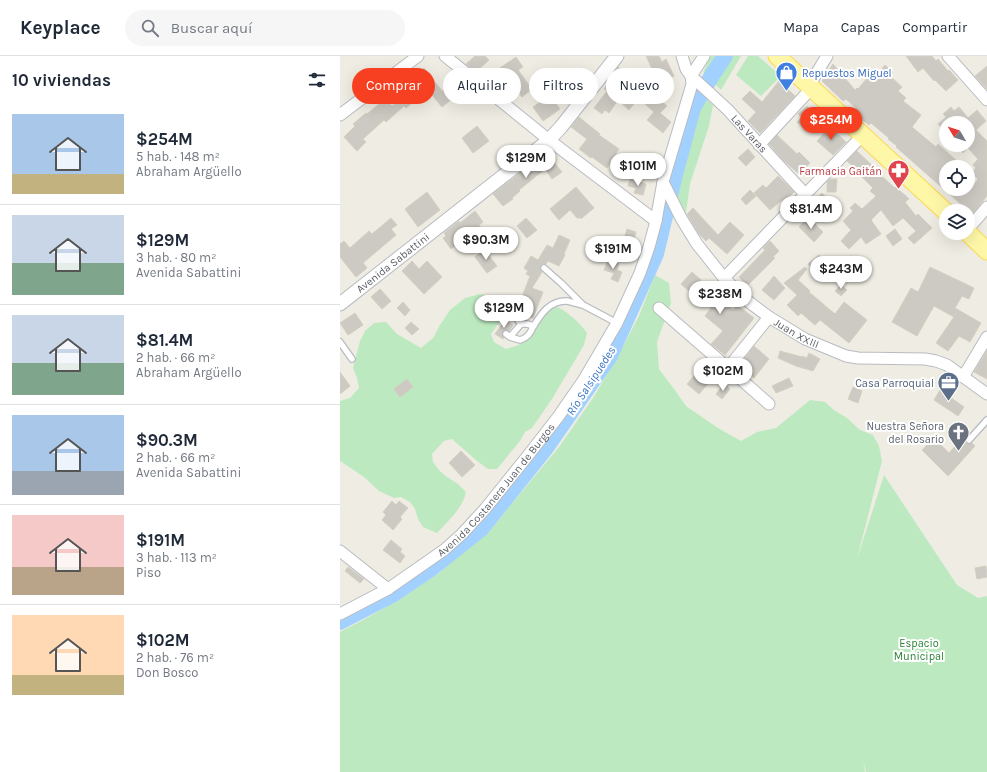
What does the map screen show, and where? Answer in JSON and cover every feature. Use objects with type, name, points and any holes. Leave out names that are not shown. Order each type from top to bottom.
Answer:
[{"type":"main road","points":[[777,56],[939,206]]},
{"type":"main road","points":[[975,240],[987,251]]},
{"type":"street","points":[[340,115],[418,56]]},
{"type":"street","points":[[444,56],[549,140],[656,221]]},
{"type":"street","points":[[682,56],[686,69],[695,79]]},
{"type":"street","name":"Avenida Costanera Juan de Burgos","points":[[340,614],[388,589],[444,550],[462,534],[485,509],[558,417],[583,381],[617,323],[640,273],[649,247],[664,184],[692,84],[704,56]]},
{"type":"street","points":[[759,145],[807,93],[809,85],[827,56]]},
{"type":"street","points":[[948,56],[987,100]]},
{"type":"street","name":"Avenida Sabattini","points":[[340,304],[549,140],[561,127],[614,57]]},
{"type":"street","name":"Las Varas","points":[[695,79],[714,96],[805,194]]},
{"type":"street","points":[[724,278],[863,135]]},
{"type":"street","name":"Juan XXIII","points":[[664,184],[681,218],[697,244],[724,278],[749,302],[769,317],[805,338],[846,356],[858,358],[925,359],[936,361],[947,366],[987,394]]},
{"type":"street","points":[[975,221],[987,207]]},
{"type":"street","points":[[659,308],[769,404]]},
{"type":"street","points":[[728,368],[769,317]]},
{"type":"street","points":[[963,377],[987,337]]},
{"type":"street","points":[[340,551],[388,589]]},
{"type":"lane","points":[[544,268],[583,305]]},
{"type":"lane","points":[[520,301],[513,309],[517,320],[521,324]]},
{"type":"lane","points":[[534,326],[521,324],[508,335],[520,340],[526,338],[548,307],[555,303],[566,301],[583,305],[617,323]]},
{"type":"lane","points":[[340,342],[352,359]]},
{"type":"lane","points":[[969,440],[987,420]]},
{"type":"green space","points":[[711,56],[741,56],[721,90],[703,72]]},
{"type":"green space","points":[[748,56],[758,56],[781,76],[761,96],[736,75]]},
{"type":"green space","points":[[696,90],[713,105],[709,126],[690,184],[686,213],[669,180]]},
{"type":"green space","name":"Espacio Municipal","points":[[655,275],[669,283],[671,303],[657,342],[659,369],[686,406],[718,428],[741,441],[757,432],[776,428],[810,400],[825,402],[847,418],[860,430],[873,435],[879,446],[882,461],[857,559],[884,475],[957,585],[978,598],[987,596],[987,772],[866,772],[863,759],[865,772],[340,772],[340,632],[403,597],[439,573],[495,524],[559,447],[593,398],[639,316]]},
{"type":"green space","points":[[480,294],[490,297],[504,307],[504,315],[491,334],[494,342],[506,349],[520,344],[528,339],[545,313],[558,307],[574,318],[587,333],[584,345],[552,399],[532,428],[525,432],[520,441],[497,469],[488,469],[452,439],[444,441],[432,454],[433,462],[440,471],[466,492],[458,509],[437,533],[423,527],[418,519],[415,509],[410,502],[401,497],[394,498],[379,491],[364,477],[340,461],[340,401],[350,398],[359,388],[353,368],[360,341],[365,331],[374,323],[386,322],[397,334],[421,348],[433,338],[450,310],[465,298]]},
{"type":"building","points":[[475,56],[485,56],[489,60],[480,68],[471,68],[466,64]]},
{"type":"building","points":[[646,56],[659,56],[662,62],[666,59],[670,68],[652,68]]},
{"type":"building","points":[[906,56],[932,56],[936,61],[938,59],[958,80],[946,91],[935,80],[934,81],[923,68],[918,72]]},
{"type":"building","points":[[516,57],[523,67],[521,68],[500,68]]},
{"type":"building","points":[[833,64],[855,90],[857,88],[858,89],[868,77],[872,81],[885,65],[893,72],[890,76],[902,87],[898,91],[906,98],[903,101],[921,115],[912,127],[936,147],[938,144],[939,145],[939,152],[947,152],[956,160],[939,160],[939,185],[896,147],[897,146],[888,139],[889,138],[871,123],[869,125],[854,113],[857,109],[846,99],[843,101],[822,81]]},
{"type":"building","points":[[987,66],[987,89],[975,76]]},
{"type":"building","points":[[521,74],[529,85],[529,91],[522,97]]},
{"type":"building","points":[[779,81],[795,96],[760,133],[748,121],[756,112],[742,99],[750,91],[762,102]]},
{"type":"building","points":[[435,82],[442,91],[443,90],[443,104],[446,104],[442,107],[435,98]]},
{"type":"building","points":[[606,92],[606,104],[615,104],[609,113],[605,110],[602,114],[594,108]]},
{"type":"building","points":[[379,104],[390,104],[392,106],[395,104],[411,104],[406,108],[404,106],[386,122],[384,120],[363,139],[366,142],[357,151],[344,137],[355,126],[353,124]]},
{"type":"building","points":[[537,104],[556,104],[560,109],[543,121],[533,107]]},
{"type":"building","points":[[622,104],[634,104],[629,110]]},
{"type":"building","points":[[645,104],[665,104],[667,106],[660,113],[671,122],[663,133],[647,120],[654,112]]},
{"type":"building","points":[[807,106],[816,115],[804,128],[797,122],[802,117],[798,114]]},
{"type":"building","points":[[951,107],[954,111],[959,107],[966,116],[945,116],[943,114]]},
{"type":"building","points":[[977,110],[986,121],[976,130],[987,141],[987,196],[975,210],[975,204],[961,204],[952,196],[975,196],[975,183],[978,179],[975,176],[975,163],[978,159],[972,152],[975,152],[975,116],[970,116]]},
{"type":"building","points":[[579,117],[600,134],[599,135],[619,149],[607,168],[579,149],[587,139],[571,127]]},
{"type":"building","points":[[477,126],[489,141],[473,153],[462,138]]},
{"type":"building","points":[[830,127],[846,142],[833,155],[817,141]]},
{"type":"building","points":[[777,135],[797,154],[799,152],[810,163],[799,174],[783,160],[769,144]]},
{"type":"building","points":[[748,149],[755,157],[746,166],[738,158]]},
{"type":"building","points":[[857,151],[878,171],[877,172],[909,199],[905,202],[916,216],[918,214],[932,228],[914,244],[908,238],[916,231],[903,218],[893,226],[881,210],[871,220],[881,234],[866,244],[861,237],[849,249],[841,241],[851,230],[843,221],[853,211],[850,208],[855,203],[862,209],[876,196],[870,191],[873,188],[859,174],[860,172],[847,161]]},
{"type":"building","points":[[546,153],[562,172],[552,179],[545,169],[519,190],[520,191],[512,198],[513,199],[503,206],[493,194],[523,171],[526,175],[537,166],[535,163]]},
{"type":"building","points":[[627,162],[638,171],[633,177],[622,168]]},
{"type":"building","points":[[778,176],[794,192],[783,202],[782,200],[770,210],[754,193],[763,185],[766,188]]},
{"type":"building","points":[[630,179],[646,184],[643,195],[634,193],[636,188],[628,186]]},
{"type":"building","points":[[830,179],[837,179],[836,192],[827,192],[827,182]]},
{"type":"building","points":[[576,187],[594,208],[582,218],[577,218],[570,210],[559,220],[550,209]]},
{"type":"building","points":[[750,190],[756,196],[746,205],[741,199]]},
{"type":"building","points":[[427,192],[440,210],[418,227],[405,209]]},
{"type":"building","points":[[822,193],[835,207],[829,212],[816,199]]},
{"type":"building","points":[[693,208],[718,235],[730,222],[744,235],[727,254],[709,238],[706,241],[699,234],[687,214]]},
{"type":"building","points":[[475,211],[483,222],[479,225],[480,227],[451,249],[443,238],[446,236],[444,233]]},
{"type":"building","points":[[808,217],[823,232],[814,242],[799,227]]},
{"type":"building","points":[[391,218],[397,225],[391,229],[396,235],[363,263],[367,268],[356,277],[340,257],[340,244],[344,241],[350,248],[369,231],[372,234]]},
{"type":"building","points":[[526,218],[537,230],[527,238],[517,226]]},
{"type":"building","points":[[627,229],[636,232],[634,239],[625,236]]},
{"type":"building","points":[[895,229],[902,239],[893,246],[886,236]]},
{"type":"building","points":[[559,235],[570,240],[564,254],[565,255],[559,266],[548,261],[540,267],[542,272],[532,288],[543,292],[533,318],[519,313],[519,309],[525,302],[525,299],[522,297],[530,276],[526,274],[528,271],[524,268],[531,256],[538,260],[547,245],[553,248]]},
{"type":"building","points":[[770,241],[779,251],[773,257],[775,258],[747,286],[739,277],[765,250],[763,248]]},
{"type":"building","points":[[484,249],[497,266],[487,273],[475,257]]},
{"type":"building","points":[[819,255],[831,269],[820,278],[808,264]]},
{"type":"building","points":[[608,260],[619,264],[617,270],[622,272],[618,282],[611,279],[614,273],[604,270]]},
{"type":"building","points":[[412,261],[419,269],[427,261],[442,277],[424,294],[402,271]]},
{"type":"building","points":[[805,267],[807,269],[798,280],[810,291],[809,292],[835,314],[844,302],[867,320],[849,343],[820,320],[815,325],[801,313],[798,316],[787,305],[797,295],[784,283]]},
{"type":"building","points":[[930,267],[974,288],[969,299],[962,296],[955,308],[981,323],[970,342],[959,336],[948,351],[936,343],[954,317],[934,306],[917,336],[892,322],[911,288],[918,292]]},
{"type":"building","points":[[692,272],[701,280],[699,282],[733,310],[737,305],[754,318],[725,355],[711,344],[723,331],[705,316],[711,308],[681,284]]},
{"type":"building","points":[[774,276],[785,288],[774,300],[762,290]]},
{"type":"building","points":[[841,285],[847,290],[841,296],[835,291]]},
{"type":"building","points":[[380,289],[391,301],[382,309],[371,297]]},
{"type":"building","points":[[403,302],[410,310],[405,316],[397,308]]},
{"type":"building","points":[[355,313],[363,325],[348,335],[340,323]]},
{"type":"building","points":[[505,320],[513,325],[509,331],[505,330],[502,332],[503,339],[495,334]]},
{"type":"building","points":[[411,322],[419,329],[412,335],[405,328]]},
{"type":"building","points":[[754,346],[769,359],[754,378],[739,366]]},
{"type":"building","points":[[780,351],[807,358],[809,353],[820,359],[813,371],[796,366],[778,358]]},
{"type":"building","points":[[987,351],[987,379],[974,372]]},
{"type":"building","points":[[701,368],[713,378],[699,394],[687,384]]},
{"type":"building","points":[[340,372],[350,386],[340,394]]},
{"type":"building","points":[[789,378],[793,386],[776,393],[772,386]]},
{"type":"building","points":[[407,379],[413,387],[400,397],[394,389]]},
{"type":"building","points":[[724,384],[730,389],[722,399],[716,394]]},
{"type":"building","points":[[853,387],[862,391],[858,403],[848,399]]},
{"type":"building","name":"Casa Parroquial","points":[[940,390],[964,407],[958,416],[934,400]]},
{"type":"building","name":"Nuestra Señora del Rosario","points":[[964,436],[966,437],[966,443],[972,443],[975,446],[948,476],[922,450],[934,438],[949,453]]},
{"type":"building","points":[[461,451],[475,465],[462,477],[449,463]]},
{"type":"building","points":[[392,501],[396,505],[399,501],[408,508],[400,517],[402,519],[393,530],[382,520],[386,515],[383,512]]},
{"type":"building","points":[[391,540],[402,549],[400,552],[405,556],[400,563],[383,550]]},
{"type":"building","points":[[986,566],[987,577],[977,579],[975,568]]},
{"type":"building","points":[[348,567],[364,579],[360,583],[345,571]]},
{"type":"waterway","name":"Río Salsipuedes","points":[[340,622],[392,595],[432,568],[481,529],[546,448],[610,356],[656,254],[693,108],[725,56]]},
{"type":"place","name":"Repuestos Miguel","points":[[787,92]]},
{"type":"place","name":"Farmacia Gaitán","points":[[898,190]]},
{"type":"place","name":"Casa Parroquial","points":[[949,402]]},
{"type":"place","name":"Nuestra Señora del Rosario","points":[[959,452]]}]
